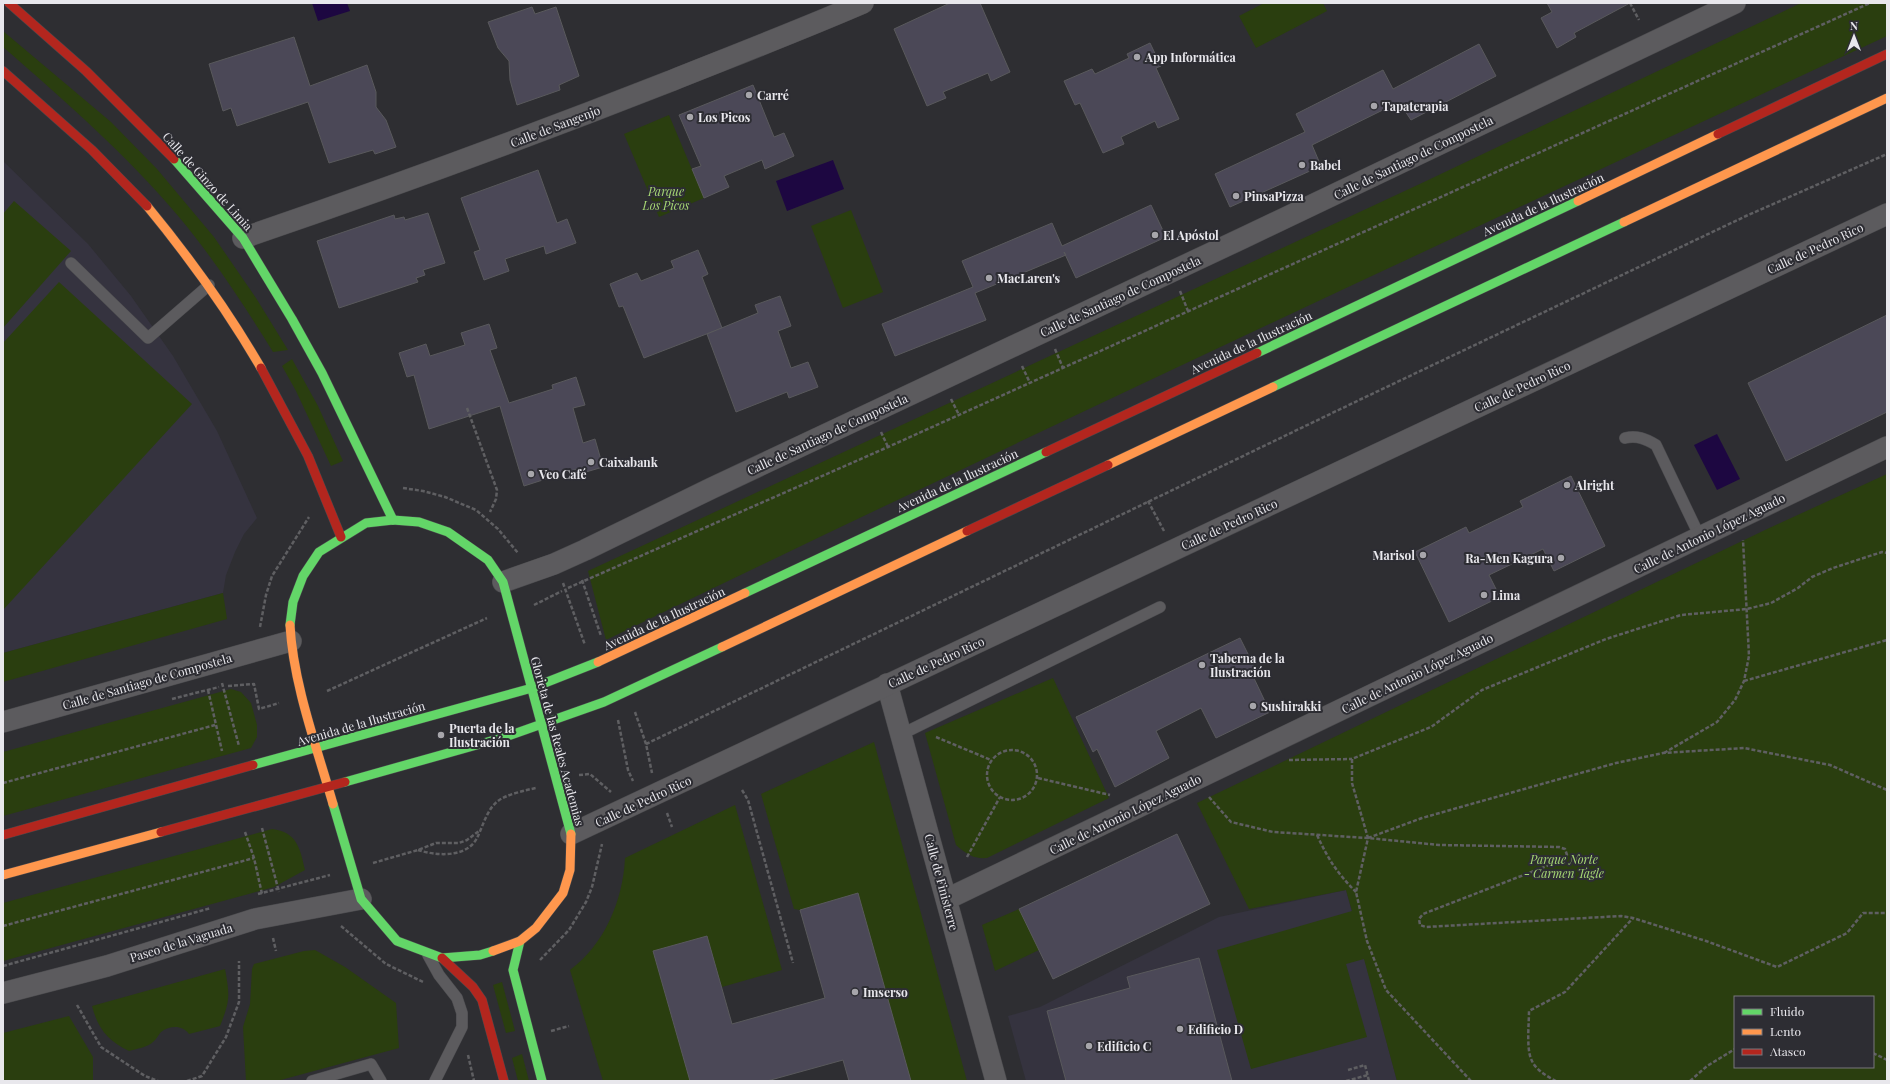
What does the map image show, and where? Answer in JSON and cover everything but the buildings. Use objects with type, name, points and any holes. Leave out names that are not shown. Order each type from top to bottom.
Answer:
[{"type":"main road","name":"Calle de Ginzo de Limia","points":[[9,3],[86,71],[136,120],[180,165],[243,238],[292,319],[322,373],[366,468],[394,520]]},
{"type":"main road","name":"Avenida de la Ilustración","points":[[3,835],[532,688],[610,656],[1887,54]]},
{"type":"main road","points":[[3,71],[67,127],[142,200],[209,285],[243,336],[280,399],[308,456],[341,537]]},
{"type":"main road","points":[[3,876],[329,787],[542,725],[604,702],[1276,387],[1887,98]]},
{"type":"main road","name":"Glorieta de las Reales Academias","points":[[394,520],[419,522],[448,532],[488,560],[502,582],[512,611],[571,834],[570,870],[563,893],[536,928],[520,941],[480,955],[442,958],[397,941],[361,899],[346,852],[303,698],[291,640],[290,621],[293,602],[303,576],[319,552],[341,537],[366,523],[394,520]]},
{"type":"main road","points":[[520,941],[513,970],[542,1081]]},
{"type":"main road","points":[[442,958],[473,987],[482,1000],[504,1081]]},
{"type":"street","name":"Calle de Sangenjo","points":[[243,238],[357,199],[561,124],[863,3]]},
{"type":"street","name":"Calle de Santiago de Compostela","points":[[502,582],[554,564],[585,550],[712,488],[1243,238],[1735,3]]},
{"type":"street","name":"Calle de Pedro Rico","points":[[571,834],[659,794],[887,684],[1887,214]]},
{"type":"street","name":"Calle de Antonio López Aguado","points":[[947,899],[1887,447]]},
{"type":"street","name":"Calle de Santiago de Compostela","points":[[3,722],[291,640]]},
{"type":"street","name":"Calle de Finisterre","points":[[887,684],[902,734],[996,1081]]},
{"type":"street","name":"Paseo de la Vaguada","points":[[3,993],[107,966],[256,919],[361,899]]},
{"type":"lane","points":[[71,263],[148,338],[209,285]]},
{"type":"lane","points":[[1625,438],[1631,436],[1644,438],[1656,445],[1700,537]]},
{"type":"lane","points":[[902,734],[1160,607]]},
{"type":"lane","points":[[427,952],[439,975],[457,998],[462,1012],[462,1027],[440,1068],[436,1081]]},
{"type":"lane","points":[[312,1081],[371,1064],[381,1081]]},
{"type":"path","points":[[1630,3],[1638,20]]},
{"type":"path","points":[[568,588],[888,447],[1870,3]]},
{"type":"path","points":[[646,744],[1148,501],[1746,216],[1887,154]]},
{"type":"path","points":[[1178,287],[1188,311]]},
{"type":"path","points":[[1054,345],[1063,368]]},
{"type":"path","points":[[1020,362],[1030,383]]},
{"type":"path","points":[[950,395],[959,415]]},
{"type":"path","points":[[467,408],[497,490],[496,499],[490,512]]},
{"type":"path","points":[[879,428],[888,447]]},
{"type":"path","points":[[398,486],[404,489],[423,491],[445,497],[476,510],[498,529]]},
{"type":"path","points":[[1148,501],[1166,534]]},
{"type":"path","points":[[258,631],[261,625],[266,595],[272,576],[309,516]]},
{"type":"path","points":[[1663,753],[1717,722],[1735,700],[1744,681],[1749,656],[1743,533]]},
{"type":"path","points":[[1282,761],[1352,759],[1431,727],[1482,690],[1606,639],[1681,615],[1747,609],[1771,603],[1798,588],[1812,577],[1833,568],[1882,552],[1887,553]]},
{"type":"path","points":[[560,576],[586,648]]},
{"type":"path","points":[[580,576],[602,638]]},
{"type":"path","points":[[533,606],[562,590]]},
{"type":"path","points":[[327,691],[487,618]]},
{"type":"path","points":[[1744,681],[1887,640]]},
{"type":"path","points":[[221,680],[240,752]]},
{"type":"path","points":[[207,684],[215,725],[223,753]]},
{"type":"path","points":[[228,686],[254,684],[260,709],[279,703]]},
{"type":"path","points":[[632,706],[646,744],[653,775]]},
{"type":"path","points":[[618,716],[628,770],[634,783]]},
{"type":"path","points":[[3,783],[215,725]]},
{"type":"path","points":[[935,737],[992,760]]},
{"type":"path","points":[[1368,838],[1422,818],[1616,763],[1663,753],[1744,748],[1830,765],[1887,790]]},
{"type":"path","points":[[1015,749],[1025,752],[1032,758],[1037,768],[1038,778],[1030,794],[1013,800],[996,795],[989,786],[987,775],[989,764],[995,756],[1004,750],[1015,749]]},
{"type":"path","points":[[1352,759],[1352,783],[1368,838],[1356,892],[1366,941],[1386,990],[1471,1081]]},
{"type":"path","points":[[582,775],[590,774]]},
{"type":"path","points":[[1038,778],[1116,797]]},
{"type":"path","points":[[418,850],[437,854],[458,853],[469,847],[477,839],[479,831],[498,800],[533,789]]},
{"type":"path","points":[[742,790],[748,800],[794,963]]},
{"type":"path","points":[[1206,794],[1231,822],[1273,832],[1368,838],[1439,845],[1559,847],[1564,850],[1567,855],[1565,859],[1423,914],[1419,919],[1420,925],[1426,927],[1621,916],[1706,941],[1777,967],[1847,933],[1863,913],[1887,913]]},
{"type":"path","points":[[966,857],[1000,797]]},
{"type":"path","points":[[261,824],[278,889]]},
{"type":"path","points":[[244,828],[254,858],[264,898]]},
{"type":"path","points":[[375,863],[436,843],[463,842],[479,831]]},
{"type":"path","points":[[1317,835],[1328,858],[1338,874],[1356,892]]},
{"type":"path","points":[[3,926],[254,858]]},
{"type":"path","points":[[254,895],[326,876]]},
{"type":"path","points":[[3,966],[212,907]]},
{"type":"path","points":[[1556,1081],[1547,1076],[1532,1062],[1530,1053],[1529,1011],[1565,992],[1632,918]]},
{"type":"path","points":[[336,923],[346,928],[386,964],[400,972],[413,976],[427,986]]},
{"type":"path","points":[[187,1081],[202,1076],[226,1037],[239,1002],[239,961]]},
{"type":"path","points":[[77,1005],[101,1047],[145,1076],[158,1081]]},
{"type":"path","points":[[548,1032],[569,1026]]},
{"type":"path","points":[[1690,1081],[1707,1066],[1734,1050]]},
{"type":"path","points":[[1874,1054],[1887,1060]]},
{"type":"path","points":[[468,1055],[474,1081]]},
{"type":"path","points":[[1348,1070],[1365,1065],[1369,1081]]},
{"type":"path","points":[[1346,1081],[1368,1075]]},
{"type":"shaded area","points":[[312,3],[347,3],[350,11],[318,21]]},
{"type":"shaded area","points":[[833,160],[844,189],[787,211],[776,181]]},
{"type":"shaded area","points":[[3,161],[88,244],[131,296],[173,356],[217,431],[257,518],[244,534],[235,552],[226,575],[223,593],[3,653]]},
{"type":"shaded area","points":[[1717,434],[1740,479],[1717,490],[1694,445]]},
{"type":"shaded area","points":[[1346,890],[1397,1081],[1026,1081],[1008,1016],[1040,1007],[1219,917]]},
{"type":"green space","points":[[1264,3],[1323,3],[1327,11],[1256,48],[1239,16]]},
{"type":"green space","points":[[1801,3],[1887,3],[1887,36],[1085,411],[606,640],[588,571],[1424,182]]},
{"type":"green space","points":[[3,31],[111,122],[157,169],[214,237],[256,298],[288,350],[273,352],[228,283],[179,217],[138,171],[72,108],[3,47]]},
{"type":"green space","name":"Parque Los Picos","points":[[669,115],[704,198],[659,217],[624,134]]},
{"type":"green space","points":[[14,201],[71,251],[3,328],[3,214]]},
{"type":"green space","points":[[851,210],[883,292],[843,308],[811,226]]},
{"type":"green space","points":[[59,282],[192,404],[3,610],[3,343]]},
{"type":"green space","points":[[292,359],[318,406],[343,461],[331,466],[296,391],[282,366]]},
{"type":"green space","name":"Parque Norte - Carmen Tagle","points":[[1887,474],[1887,1081],[1397,1081],[1364,959],[1346,964],[1367,1037],[1251,1069],[1217,950],[1352,911],[1346,890],[1249,909],[1197,803],[1765,530]]},
{"type":"green space","points":[[223,593],[227,619],[3,682],[3,653]]},
{"type":"green space","points":[[1053,678],[1109,798],[987,858],[978,858],[970,855],[956,845],[925,733]]},
{"type":"green space","points":[[231,689],[241,692],[251,703],[257,725],[257,737],[251,748],[3,816],[3,752]]},
{"type":"green space","points":[[874,742],[967,1081],[911,1081],[857,894],[800,910],[794,909],[761,794]]},
{"type":"green space","points":[[735,805],[782,970],[722,987],[707,936],[653,951],[690,1081],[603,1081],[570,970],[593,948],[610,921],[620,890],[625,858]]},
{"type":"green space","points":[[272,829],[292,837],[299,848],[305,870],[274,887],[3,961],[3,903]]},
{"type":"green space","points":[[1019,909],[1039,950],[995,971],[982,925]]},
{"type":"green space","points":[[315,950],[345,967],[396,1003],[399,1048],[277,1081],[246,1081],[243,1027],[250,1004],[252,969],[254,964],[304,951]]},
{"type":"green space","points":[[225,969],[228,986],[228,998],[226,1010],[220,1026],[189,1034],[180,1028],[168,1028],[161,1032],[156,1040],[151,1044],[129,1051],[115,1043],[105,1033],[94,1014],[92,1006]]},
{"type":"green space","points":[[502,982],[515,1031],[506,1033],[493,985]]},
{"type":"green space","points":[[69,1016],[93,1057],[93,1081],[3,1081],[3,1033]]},
{"type":"green space","points":[[522,1054],[529,1081],[518,1081],[512,1058]]},
{"type":"traffic: fast","points":[[174,159],[243,238],[292,319],[322,373],[393,520]]},
{"type":"traffic: fast","points":[[1257,353],[1578,201]]},
{"type":"traffic: fast","points":[[1273,387],[1624,222]]},
{"type":"traffic: fast","points":[[745,593],[1046,452]]},
{"type":"traffic: fast","points":[[393,520],[419,522],[448,532],[488,560],[503,582],[571,834]]},
{"type":"traffic: fast","points":[[290,625],[293,602],[303,576],[319,552],[366,523],[393,520]]},
{"type":"traffic: fast","points":[[345,782],[505,737],[604,702],[722,647]]},
{"type":"traffic: fast","points":[[253,765],[532,688],[598,662]]},
{"type":"traffic: fast","points":[[333,804],[361,899],[397,941],[442,958],[480,955],[493,951]]},
{"type":"traffic: fast","points":[[520,941],[513,970],[542,1081]]},
{"type":"traffic: slow","points":[[1624,222],[1887,98]]},
{"type":"traffic: slow","points":[[1578,201],[1718,134]]},
{"type":"traffic: slow","points":[[147,206],[207,285],[261,368]]},
{"type":"traffic: slow","points":[[1108,465],[1273,387]]},
{"type":"traffic: slow","points":[[722,647],[967,531]]},
{"type":"traffic: slow","points":[[598,662],[745,593]]},
{"type":"traffic: slow","points":[[290,625],[292,647],[301,692],[333,804]]},
{"type":"traffic: slow","points":[[3,875],[161,832]]},
{"type":"traffic: slow","points":[[493,951],[520,941],[536,928],[563,893],[570,870],[571,834]]},
{"type":"traffic: jam","points":[[9,3],[86,71],[174,159]]},
{"type":"traffic: jam","points":[[1718,134],[1887,54]]},
{"type":"traffic: jam","points":[[3,71],[92,150],[147,206]]},
{"type":"traffic: jam","points":[[1046,452],[1257,353]]},
{"type":"traffic: jam","points":[[261,368],[308,456],[341,537]]},
{"type":"traffic: jam","points":[[967,531],[1108,465]]},
{"type":"traffic: jam","points":[[3,835],[253,765]]},
{"type":"traffic: jam","points":[[161,832],[345,782]]},
{"type":"traffic: jam","points":[[442,958],[473,987],[482,1000],[504,1081]]},
{"type":"place","name":"App Informática","points":[[1137,57]]},
{"type":"place","name":"Carré","points":[[749,95]]},
{"type":"place","name":"Tapaterapia","points":[[1374,106]]},
{"type":"place","name":"Los Picos","points":[[690,117]]},
{"type":"place","name":"Babel","points":[[1302,165]]},
{"type":"place","name":"PinsaPizza","points":[[1236,196]]},
{"type":"place","name":"El Apóstol","points":[[1155,235]]},
{"type":"place","name":"MacLaren's","points":[[989,278]]},
{"type":"place","name":"Caixabank","points":[[591,462]]},
{"type":"place","name":"Veo Café","points":[[531,474]]},
{"type":"place","name":"Alright","points":[[1567,485]]},
{"type":"place","name":"Marisol","points":[[1423,555]]},
{"type":"place","name":"Ra-Men Kagura","points":[[1561,558]]},
{"type":"place","name":"Lima","points":[[1484,595]]},
{"type":"place","name":"Taberna de la Ilustración","points":[[1202,665]]},
{"type":"place","name":"Sushirakki","points":[[1253,706]]},
{"type":"place","name":"Puerta de la Ilustración","points":[[441,735]]},
{"type":"place","name":"Imserso","points":[[855,992]]},
{"type":"place","name":"Edificio D","points":[[1180,1029]]},
{"type":"place","name":"Edificio C","points":[[1089,1046]]}]
